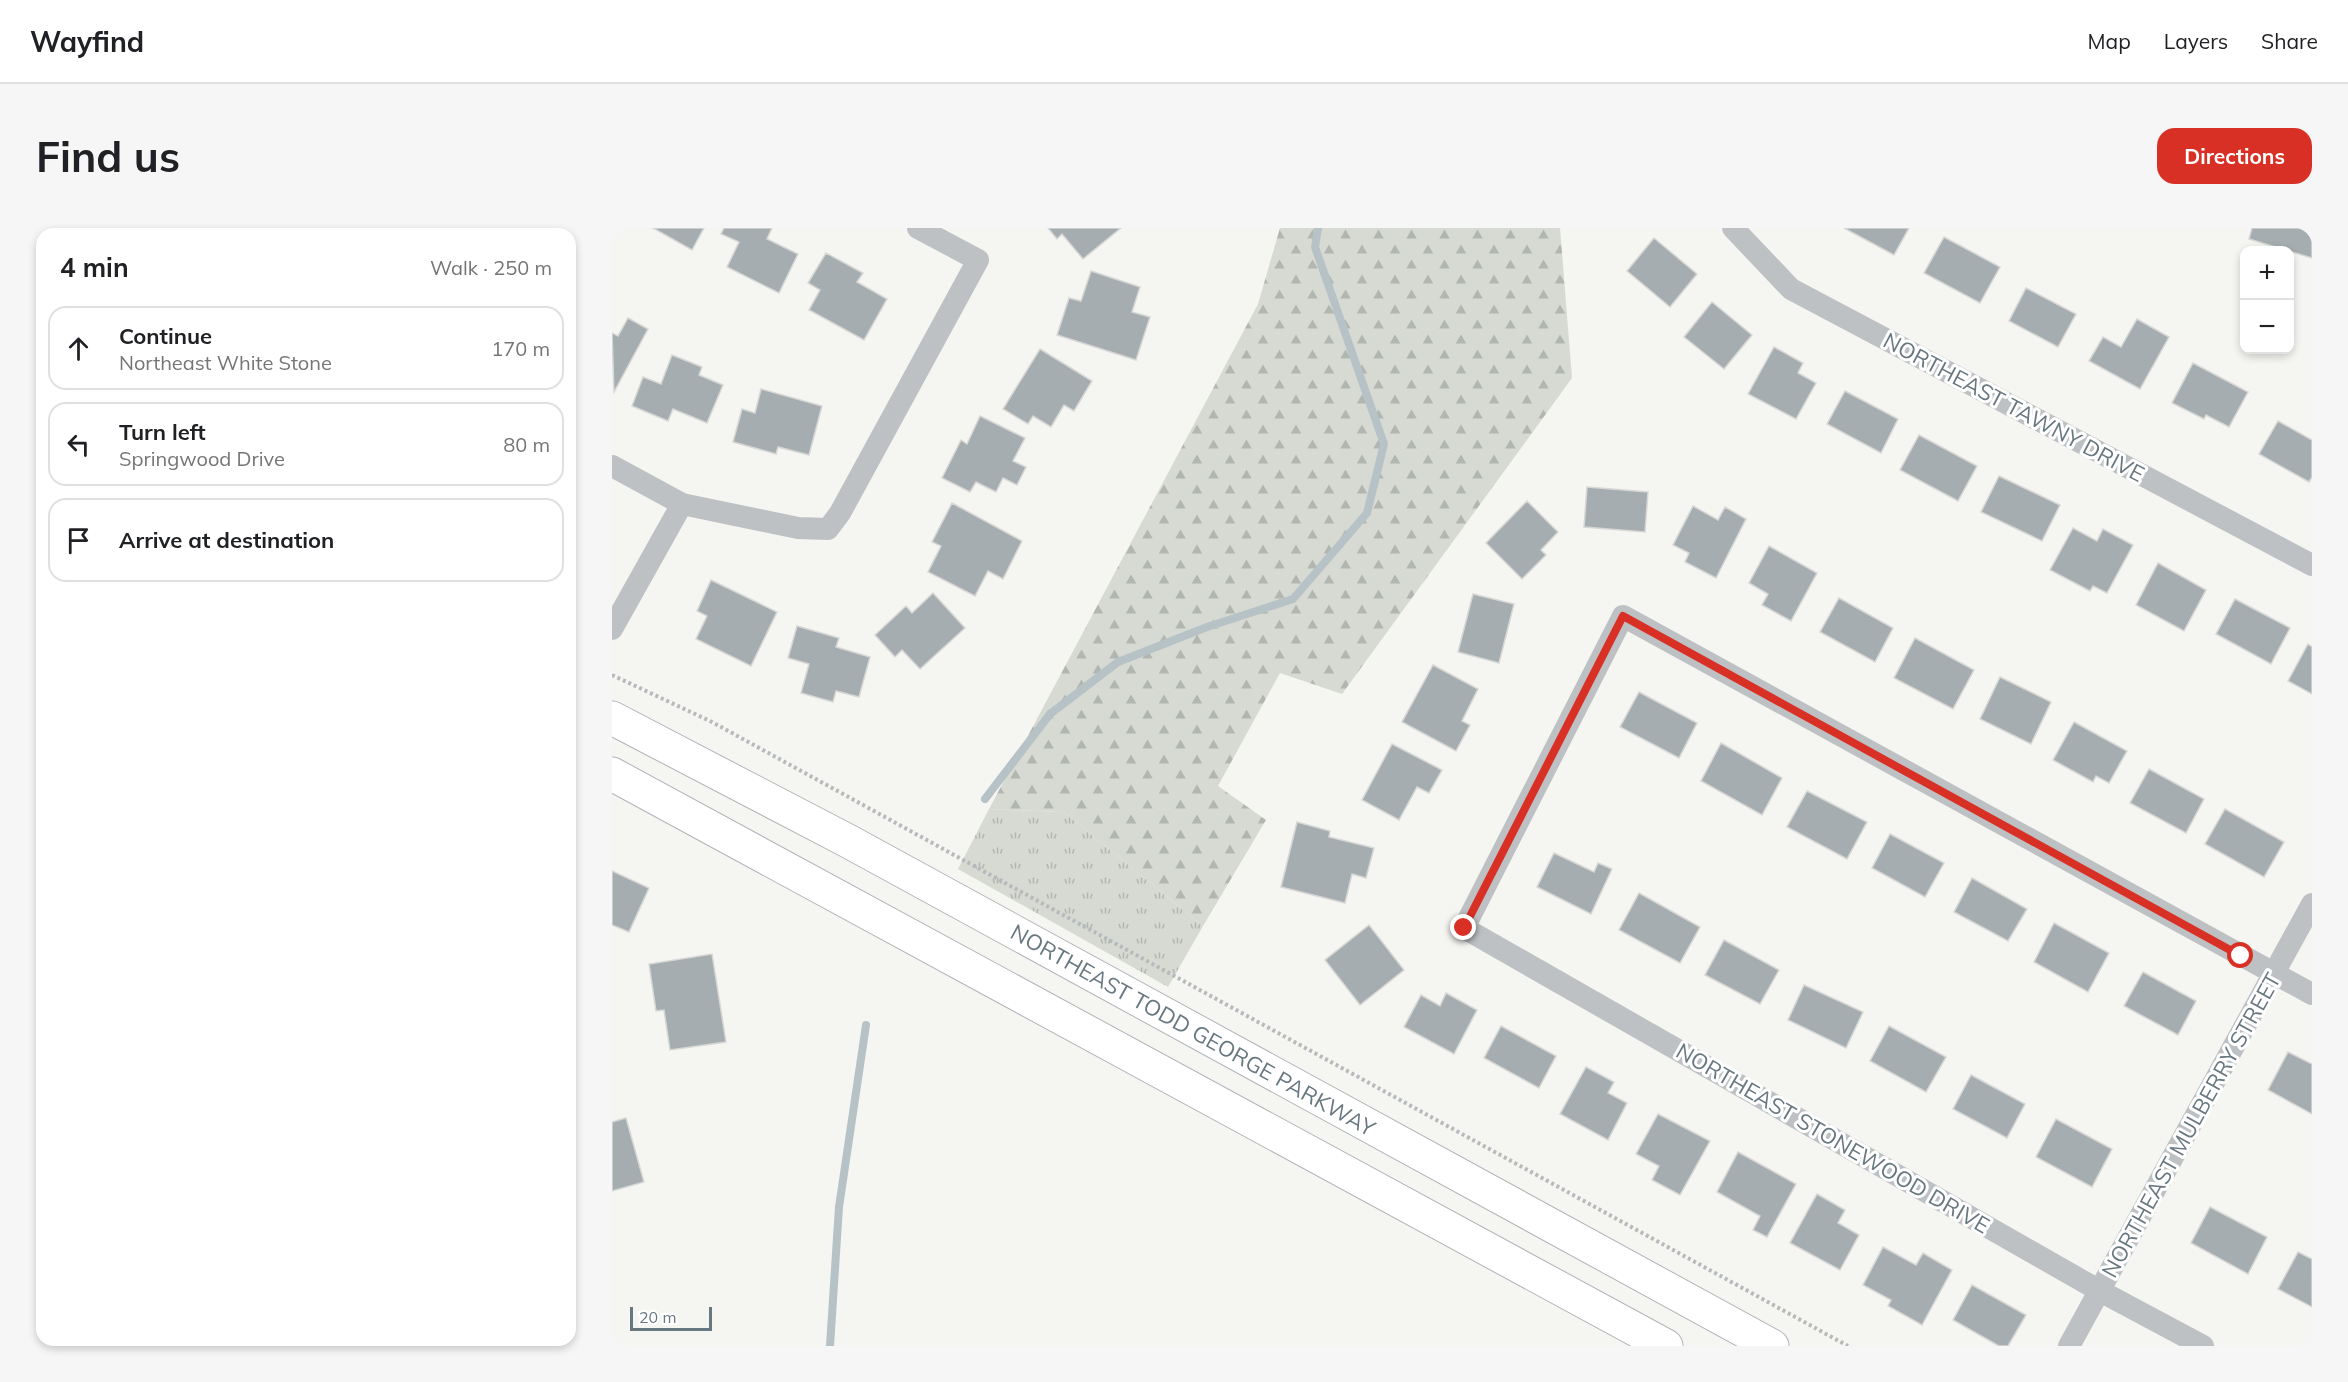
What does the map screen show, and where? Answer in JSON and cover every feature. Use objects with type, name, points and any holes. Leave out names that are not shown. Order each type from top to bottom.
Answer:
[{"type":"main road","name":"NORTHEAST TODD GEORGE PARKWAY","points":[[612,718],[848,841],[1772,1346]]},
{"type":"main road","points":[[612,774],[1666,1346]]},
{"type":"street","points":[[612,466],[682,504],[798,528],[828,528],[840,513],[978,260],[918,228]]},
{"type":"street","name":"NORTHEAST TAWNY DRIVE","points":[[1734,228],[1791,289],[2312,565]]},
{"type":"street","points":[[612,629],[682,504]]},
{"type":"street","name":"NORTHEAST STONEWOOD DRIVE","points":[[2203,1346],[2100,1291],[1464,928],[1623,616],[2275,974]]},
{"type":"street","name":"NORTHEAST MULBERRY STREET","points":[[2069,1346],[2312,904]]},
{"type":"street","points":[[2275,974],[2312,994]]},
{"type":"path","points":[[612,675],[712,722],[1848,1346]]},
{"type":"green space","points":[[1280,228],[1560,228],[1572,378],[1342,694],[1280,673],[1218,786],[1266,820],[1203,926],[1064,812],[989,809],[1258,304]]},
{"type":"green space","points":[[989,809],[1064,812],[1203,926],[1168,987],[958,869]]},
{"type":"building","points":[[653,228],[704,228],[692,250]]},
{"type":"building","points":[[724,228],[772,228],[767,239],[798,254],[779,293],[727,267],[739,242],[721,234]]},
{"type":"building","points":[[1048,228],[1121,228],[1083,259],[1062,234],[1057,239]]},
{"type":"building","points":[[1844,228],[1909,228],[1894,255]]},
{"type":"building","points":[[2252,228],[2312,228],[2312,258],[2294,253],[2294,246],[2272,246],[2249,239]]},
{"type":"building","points":[[1944,237],[2000,267],[1980,303],[1924,273]]},
{"type":"building","points":[[1654,238],[1697,274],[1670,307],[1627,271]]},
{"type":"building","points":[[826,253],[863,273],[857,282],[887,299],[864,340],[809,310],[820,290],[808,283]]},
{"type":"building","points":[[1091,271],[1140,287],[1132,312],[1150,317],[1136,360],[1057,335],[1069,298],[1081,301]]},
{"type":"building","points":[[2026,288],[2076,314],[2058,347],[2009,321]]},
{"type":"building","points":[[1712,302],[1752,335],[1724,369],[1684,337]]},
{"type":"building","points":[[628,318],[648,329],[614,392],[612,333],[618,336]]},
{"type":"building","points":[[2137,319],[2169,337],[2140,389],[2089,361],[2103,337],[2121,347]]},
{"type":"building","points":[[1774,347],[1803,363],[1798,373],[1816,383],[1796,419],[1748,394]]},
{"type":"building","points":[[1040,349],[1092,381],[1074,411],[1064,405],[1051,427],[1033,416],[1028,424],[1003,409]]},
{"type":"building","points":[[672,355],[702,367],[699,375],[723,385],[707,423],[673,409],[668,421],[632,406],[643,377],[661,384]]},
{"type":"building","points":[[2193,363],[2248,392],[2229,427],[2206,415],[2204,419],[2172,403]]},
{"type":"building","points":[[761,389],[822,406],[809,455],[778,447],[776,454],[733,442],[742,409],[755,413]]},
{"type":"building","points":[[1845,391],[1898,419],[1881,453],[1827,424]]},
{"type":"building","points":[[980,416],[1025,438],[1013,461],[1026,467],[1017,485],[1003,478],[996,492],[976,482],[970,492],[942,478],[961,440],[967,444]]},
{"type":"building","points":[[2278,421],[2312,440],[2312,477],[2309,482],[2259,454]]},
{"type":"building","points":[[1919,435],[1977,466],[1958,501],[1900,470]]},
{"type":"building","points":[[1999,476],[2060,505],[2042,541],[1981,512]]},
{"type":"building","points":[[1587,487],[1648,492],[1645,532],[1584,527]]},
{"type":"building","points":[[1527,501],[1558,532],[1541,550],[1546,555],[1522,579],[1486,543]]},
{"type":"building","points":[[952,503],[1022,541],[1003,579],[988,571],[975,596],[928,572],[941,546],[932,542]]},
{"type":"building","points":[[1693,506],[1718,520],[1725,507],[1746,519],[1716,578],[1685,562],[1689,553],[1673,545]]},
{"type":"building","points":[[2073,528],[2097,541],[2103,529],[2133,545],[2107,593],[2093,586],[2090,591],[2050,570]]},
{"type":"building","points":[[1769,546],[1817,573],[1791,621],[1762,605],[1768,594],[1749,583]]},
{"type":"building","points":[[2158,563],[2206,590],[2184,631],[2136,605]]},
{"type":"building","points":[[711,580],[777,612],[751,666],[696,639],[707,616],[697,611]]},
{"type":"building","points":[[933,593],[965,628],[920,669],[902,650],[895,657],[875,635],[906,606],[912,613]]},
{"type":"building","points":[[1473,594],[1514,604],[1499,663],[1458,652]]},
{"type":"building","points":[[1839,598],[1893,628],[1875,662],[1820,632]]},
{"type":"building","points":[[2235,599],[2290,628],[2271,664],[2216,634]]},
{"type":"building","points":[[797,626],[839,638],[836,647],[870,657],[859,697],[836,691],[833,702],[801,693],[809,664],[788,658]]},
{"type":"building","points":[[1915,638],[1974,670],[1953,709],[1894,678]]},
{"type":"building","points":[[2308,644],[2312,647],[2312,694],[2288,681]]},
{"type":"building","points":[[1433,665],[1478,689],[1462,721],[1470,725],[1456,751],[1402,722]]},
{"type":"building","points":[[2000,677],[2051,702],[2031,744],[1980,719]]},
{"type":"building","points":[[1639,692],[1697,723],[1679,758],[1620,727]]},
{"type":"building","points":[[2074,722],[2127,751],[2109,783],[2096,776],[2093,782],[2053,760]]},
{"type":"building","points":[[1721,743],[1782,778],[1762,815],[1701,781]]},
{"type":"building","points":[[1392,744],[1442,770],[1429,793],[1417,787],[1399,820],[1362,800]]},
{"type":"building","points":[[2149,769],[2204,799],[2186,833],[2130,803]]},
{"type":"building","points":[[1807,791],[1867,822],[1847,859],[1787,827]]},
{"type":"building","points":[[2225,809],[2284,842],[2264,877],[2205,844]]},
{"type":"building","points":[[1297,822],[1330,831],[1329,837],[1374,848],[1366,878],[1352,874],[1345,903],[1281,887]]},
{"type":"building","points":[[1890,834],[1944,863],[1925,897],[1872,868]]},
{"type":"building","points":[[1554,853],[1594,872],[1598,863],[1612,869],[1591,914],[1537,887]]},
{"type":"building","points":[[612,871],[649,888],[629,932],[612,925]]},
{"type":"building","points":[[1972,878],[2027,909],[2008,941],[1954,912]]},
{"type":"building","points":[[1639,893],[1700,927],[1680,963],[1619,930]]},
{"type":"building","points":[[2054,923],[2109,953],[2088,992],[2034,962]]},
{"type":"building","points":[[1369,925],[1404,970],[1360,1005],[1325,960]]},
{"type":"building","points":[[1724,940],[1779,970],[1760,1004],[1705,975]]},
{"type":"building","points":[[712,954],[726,1042],[670,1050],[664,1010],[656,1011],[649,964]]},
{"type":"building","points":[[2143,972],[2196,1001],[2178,1035],[2124,1006]]},
{"type":"building","points":[[1804,985],[1863,1012],[1846,1048],[1788,1020]]},
{"type":"building","points":[[1446,993],[1477,1010],[1454,1054],[1404,1027],[1421,995],[1440,1006]]},
{"type":"building","points":[[1501,1026],[1556,1056],[1539,1088],[1484,1058]]},
{"type":"building","points":[[1889,1026],[1946,1057],[1926,1092],[1870,1061]]},
{"type":"building","points":[[2288,1052],[2312,1064],[2312,1114],[2268,1090]]},
{"type":"building","points":[[1586,1067],[1614,1082],[1608,1093],[1627,1103],[1608,1140],[1560,1114]]},
{"type":"building","points":[[1971,1075],[2025,1104],[2007,1138],[1953,1109]]},
{"type":"building","points":[[1658,1114],[1710,1141],[1680,1195],[1652,1180],[1659,1166],[1636,1154]]},
{"type":"building","points":[[626,1118],[644,1182],[612,1191],[612,1122]]},
{"type":"building","points":[[2056,1119],[2112,1149],[2092,1187],[2036,1157]]},
{"type":"building","points":[[1738,1152],[1796,1184],[1767,1237],[1753,1230],[1760,1216],[1717,1192]]},
{"type":"building","points":[[1817,1194],[1845,1210],[1838,1223],[1859,1235],[1840,1270],[1790,1243]]},
{"type":"building","points":[[2210,1207],[2267,1237],[2248,1274],[2191,1243]]},
{"type":"building","points":[[1883,1247],[1916,1265],[1923,1253],[1952,1270],[1922,1325],[1888,1306],[1891,1300],[1863,1285]]},
{"type":"building","points":[[2298,1252],[2312,1259],[2312,1307],[2278,1289]]},
{"type":"building","points":[[1972,1285],[2026,1315],[2008,1346],[1999,1346],[1953,1320]]},
{"type":"waterway","points":[[985,799],[1050,714],[1118,662],[1207,627],[1293,599],[1367,513],[1384,444],[1315,247],[1318,228]]},
{"type":"waterway","points":[[830,1346],[839,1207],[866,1025]]},
{"type":"route","points":[[1464,928],[1623,616],[2241,956]]}]
